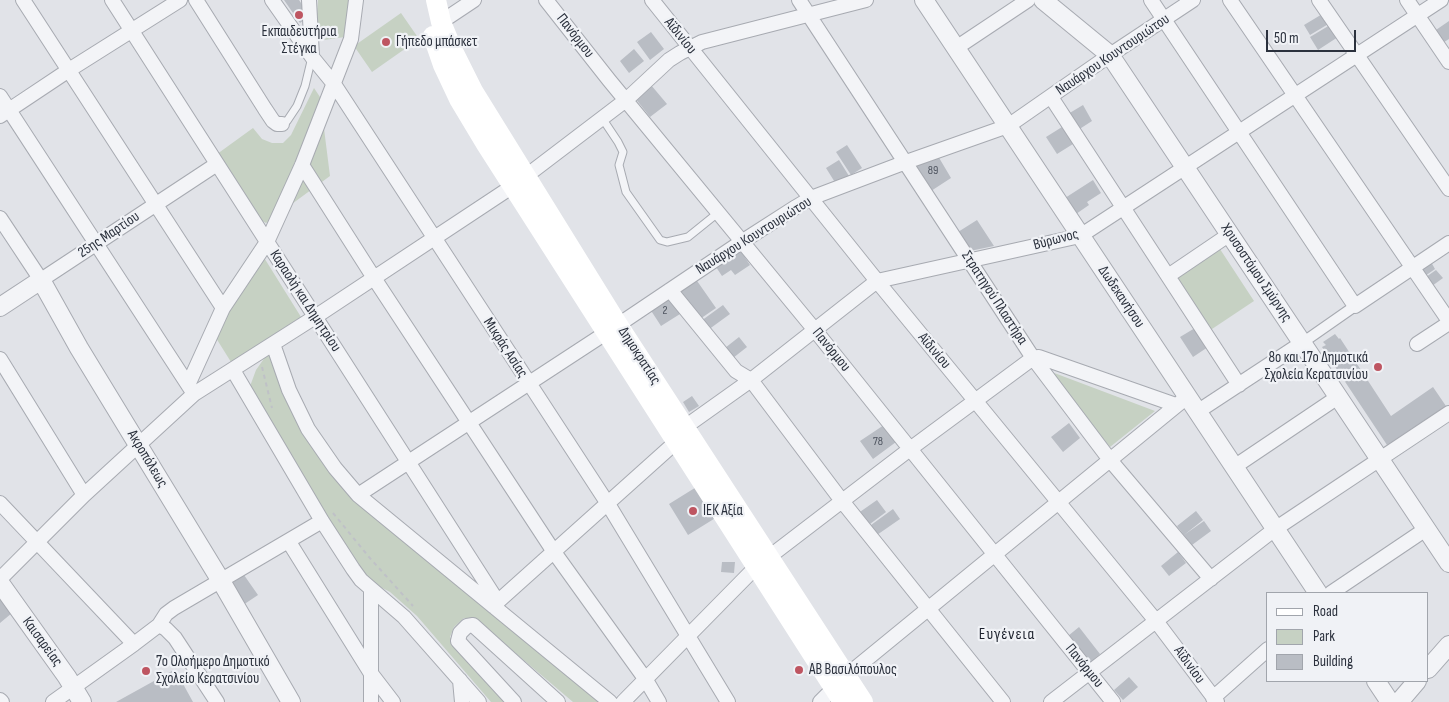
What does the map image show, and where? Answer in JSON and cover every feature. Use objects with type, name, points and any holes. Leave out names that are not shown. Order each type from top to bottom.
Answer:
[{"type":"main road","name":"Δημοκρατίας","points":[[423,0],[433,39],[459,99],[520,181]]},
{"type":"main road","name":"Δημοκρατίας","points":[[436,0],[441,22],[452,52],[520,181],[612,329],[763,562],[836,692],[863,702]]},
{"type":"street","points":[[23,0],[223,308]]},
{"type":"street","name":"Καραολή και Δημητρίου","points":[[112,0],[408,462],[496,604]]},
{"type":"street","points":[[4,112],[180,0]]},
{"type":"street","points":[[196,0],[273,121],[282,124]]},
{"type":"street","name":"Μικράς Ασίας","points":[[272,0],[312,57],[334,84],[608,504],[728,702]]},
{"type":"street","points":[[308,0],[312,57]]},
{"type":"street","points":[[191,390],[223,308],[267,242],[302,165],[351,40],[356,0]]},
{"type":"street","points":[[441,22],[474,0]]},
{"type":"street","name":"Πανόρμου","points":[[546,0],[743,241],[1113,702]]},
{"type":"street","name":"Αϊδινίου","points":[[652,0],[877,281],[1156,621],[1215,700]]},
{"type":"street","name":"Στρατηγού Πλαστήρα","points":[[799,0],[1033,358],[1110,460],[1210,579]]},
{"type":"street","points":[[0,579],[37,540],[139,445],[191,390],[233,370],[520,181],[626,100],[669,60],[702,42],[866,0]]},
{"type":"street","name":"Δωδεκανήσου","points":[[924,0],[1080,236],[1182,400],[1198,412],[1317,592]]},
{"type":"street","points":[[956,48],[1028,0]]},
{"type":"street","name":"Χρυσοστόμου Σμύρνης","points":[[1043,0],[1110,55],[1449,563]]},
{"type":"street","points":[[1150,0],[1355,306]]},
{"type":"street","name":"Ναυάρχου Κουντουριώτου","points":[[358,495],[811,198],[1008,126],[1193,0]]},
{"type":"street","points":[[1230,0],[1449,322],[1417,344]]},
{"type":"street","points":[[1319,0],[1449,188]]},
{"type":"street","points":[[1407,0],[1449,62]]},
{"type":"street","name":"Βύρωνος","points":[[496,604],[608,504],[680,434],[877,281],[1080,236],[1441,0]]},
{"type":"street","points":[[0,96],[4,112],[97,243],[191,390]]},
{"type":"street","points":[[1051,97],[1239,385]]},
{"type":"street","name":"25ης Μαρτίου","points":[[0,307],[217,164]]},
{"type":"street","points":[[302,165],[554,552],[646,680],[659,702]]},
{"type":"street","name":"Ακροπόλεως","points":[[0,218],[41,280],[79,348],[221,581],[291,702]]},
{"type":"street","points":[[1168,276],[1230,234]]},
{"type":"street","points":[[1198,412],[1449,244]]},
{"type":"street","points":[[670,290],[736,371],[751,380],[842,501],[1003,702]]},
{"type":"street","points":[[273,344],[289,390],[308,429],[358,495],[496,604],[610,702]]},
{"type":"street","points":[[623,702],[763,562],[974,400],[1033,358],[1039,358],[1182,400]]},
{"type":"street","points":[[0,359],[84,495]]},
{"type":"street","points":[[233,370],[327,516],[353,569],[361,580],[404,617],[479,702]]},
{"type":"street","points":[[1234,467],[1338,397]]},
{"type":"street","points":[[836,692],[928,609],[1182,400]]},
{"type":"street","points":[[1051,702],[1275,529],[1449,413]]},
{"type":"street","points":[[0,503],[134,644]]},
{"type":"street","points":[[53,702],[78,695],[134,644],[159,625],[166,614],[174,608],[289,542],[327,516]]},
{"type":"street","points":[[1332,592],[1426,529]]},
{"type":"street","points":[[289,542],[370,672],[392,702]]},
{"type":"street","name":"Καισαρείας","points":[[0,583],[78,695]]},
{"type":"street","points":[[371,589],[371,702]]},
{"type":"street","points":[[159,625],[166,629],[174,638],[217,702]]},
{"type":"street","points":[[514,702],[458,641],[460,633],[467,626],[473,625],[558,702]]},
{"type":"street","points":[[1429,668],[1449,645]]},
{"type":"street","points":[[1215,700],[1266,651]]},
{"type":"street","points":[[460,680],[462,702]]},
{"type":"street","points":[[1377,682],[1390,702]]},
{"type":"street","points":[[1399,702],[1416,682]]},
{"type":"lane","points":[[282,124],[297,106],[305,86],[312,57]]},
{"type":"lane","points":[[602,118],[618,142],[622,152],[619,165],[626,192],[660,240],[667,242],[688,237],[719,212]]},
{"type":"path","points":[[259,353],[272,411]]},
{"type":"path","points":[[327,516],[369,557],[415,609]]},
{"type":"green space","points":[[318,0],[349,0],[345,37],[324,40],[332,32],[318,42],[315,41]]},
{"type":"green space","name":"Γήπεδο μπάσκετ","points":[[401,13],[419,39],[372,72],[354,46]]},
{"type":"green space","points":[[314,88],[320,97],[330,176],[266,223],[248,213],[213,157],[253,128],[262,139],[272,143],[283,143],[291,135]]},
{"type":"green space","points":[[1218,246],[1254,301],[1209,331],[1173,276]]},
{"type":"green space","points":[[263,256],[301,317],[231,362],[216,338],[256,259]]},
{"type":"green space","points":[[274,350],[291,397],[347,485],[607,702],[573,702],[474,618],[464,618],[454,627],[450,637],[457,648],[505,702],[491,702],[417,616],[390,592],[369,581],[341,544],[249,389],[256,370],[268,353]]},
{"type":"green space","points":[[1049,371],[1155,411],[1110,447]]},
{"type":"building","name":"Εκπαιδευτήρια Στέγκα","points":[[284,0],[299,0],[305,9],[303,21],[300,23]]},
{"type":"building","points":[[1324,13],[1330,23],[1310,35],[1304,25]]},
{"type":"building","points":[[1449,21],[1449,39],[1441,44],[1433,32]]},
{"type":"building","points":[[1330,25],[1338,37],[1318,50],[1310,37]]},
{"type":"building","points":[[651,32],[664,49],[650,60],[637,42]]},
{"type":"building","points":[[634,49],[644,61],[629,73],[620,61]]},
{"type":"building","points":[[651,85],[667,104],[650,117],[635,98]]},
{"type":"building","points":[[1083,105],[1092,121],[1078,130],[1068,114]]},
{"type":"building","points":[[1062,127],[1073,144],[1057,154],[1046,137]]},
{"type":"building","points":[[847,145],[862,168],[851,175],[836,152]]},
{"type":"building","points":[[938,156],[951,178],[931,191],[915,164]]},
{"type":"building","points":[[839,160],[849,176],[836,184],[826,168]]},
{"type":"building","points":[[1093,180],[1101,193],[1087,202],[1089,205],[1076,214],[1065,198]]},
{"type":"building","points":[[977,220],[994,246],[970,251],[958,232]]},
{"type":"building","points":[[740,250],[750,265],[735,275],[731,270],[722,276],[716,267]]},
{"type":"building","points":[[1431,262],[1435,269],[1425,276],[1420,269]]},
{"type":"building","points":[[1436,270],[1443,278],[1432,286],[1426,277]]},
{"type":"building","points":[[695,278],[716,308],[700,319],[679,289]]},
{"type":"building","points":[[670,297],[680,314],[661,326],[650,309]]},
{"type":"building","points":[[723,305],[730,314],[708,330],[701,321]]},
{"type":"building","points":[[1195,328],[1208,347],[1193,357],[1180,337]]},
{"type":"building","points":[[1335,334],[1340,338],[1391,416],[1433,387],[1446,406],[1387,445],[1322,347],[1326,345],[1323,342]]},
{"type":"building","points":[[739,337],[747,347],[733,358],[725,348]]},
{"type":"building","points":[[692,396],[699,406],[689,412],[683,402]]},
{"type":"building","points":[[1069,423],[1080,438],[1063,452],[1051,437]]},
{"type":"building","points":[[884,425],[896,442],[873,459],[860,441]]},
{"type":"building","name":"ΙΕΚ Αξία","points":[[698,486],[717,517],[688,535],[669,504]]},
{"type":"building","points":[[877,500],[886,512],[866,527],[857,514]]},
{"type":"building","points":[[893,509],[900,519],[874,537],[867,528]]},
{"type":"building","points":[[1196,511],[1203,520],[1184,535],[1177,526]]},
{"type":"building","points":[[1204,521],[1211,531],[1192,545],[1184,535]]},
{"type":"building","points":[[1178,552],[1186,563],[1169,576],[1161,566]]},
{"type":"building","points":[[722,562],[735,562],[734,573],[721,572]]},
{"type":"building","points":[[244,575],[258,595],[243,605],[229,585]]},
{"type":"building","points":[[0,597],[12,613],[0,623]]},
{"type":"building","points":[[1079,627],[1100,654],[1090,663],[1068,636]]},
{"type":"building","points":[[172,671],[179,684],[182,682],[193,702],[116,702]]},
{"type":"building","points":[[1129,677],[1138,687],[1123,700],[1114,690]]},
{"type":"place","name":"Εκπαιδευτήρια Στέγκα","points":[[299,15]]},
{"type":"place","name":"Γήπεδο μπάσκετ","points":[[386,42]]},
{"type":"place","name":"8ο και 17ο Δημοτικά Σχολεία Κερατσινίου","points":[[1378,367]]},
{"type":"place","name":"ΙΕΚ Αξία","points":[[693,511]]},
{"type":"place","name":"ΑΒ Βασιλόπουλος","points":[[799,670]]},
{"type":"place","name":"7ο Ολοήμερο Δημοτικό Σχολείο Κερατσινίου","points":[[146,671]]},
{"type":"district","name":"Ευγένεια","points":[[1007,635]]}]
